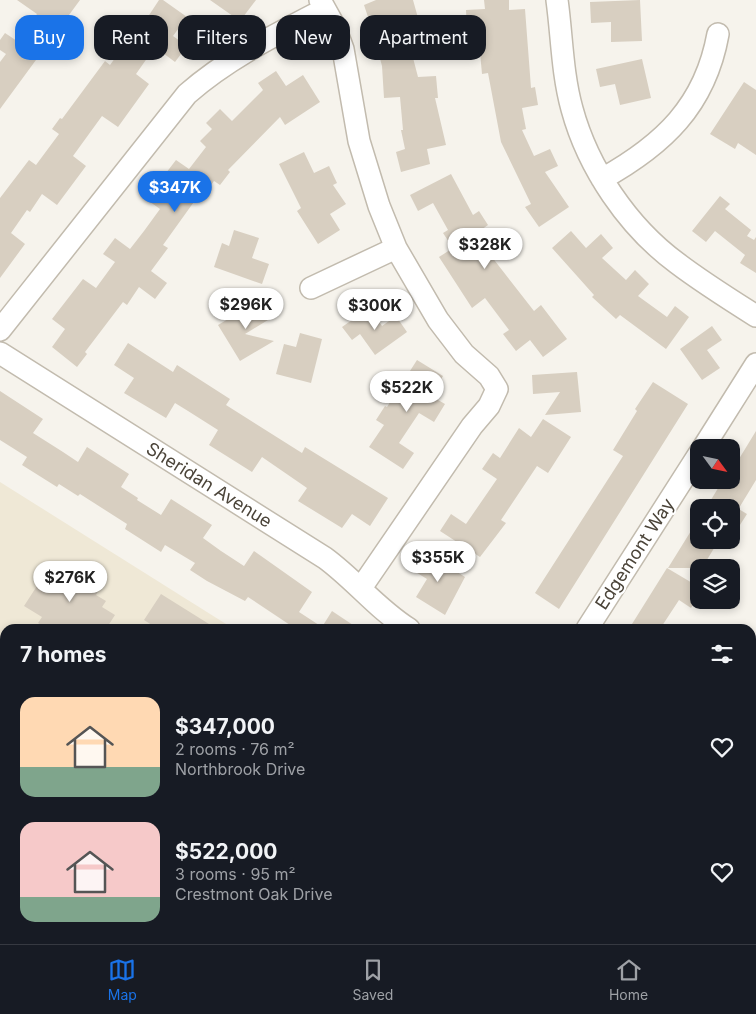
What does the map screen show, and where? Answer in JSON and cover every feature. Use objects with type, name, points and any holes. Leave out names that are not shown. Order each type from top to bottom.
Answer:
[{"type":"street","points":[[557,0],[562,60],[572,109],[580,133],[602,179],[634,223],[663,252],[756,316]]},
{"type":"street","points":[[0,330],[187,94],[208,75],[238,55],[322,4],[335,27],[343,49],[360,141],[379,206],[396,248],[438,320],[464,354],[489,376],[497,390],[489,406],[472,426],[361,588]]},
{"type":"street","points":[[602,179],[644,153],[672,129],[708,72],[718,34]]},
{"type":"street","points":[[311,288],[396,248]]},
{"type":"street","name":"Sheridan Avenue","points":[[0,353],[325,558],[361,588],[377,606],[402,624]]},
{"type":"street","points":[[709,439],[756,364]]},
{"type":"street","name":"Edgemont Way","points":[[590,624],[690,468]]},
{"type":"shaded area","points":[[0,482],[226,624],[0,624]]},
{"type":"building","points":[[17,0],[80,0],[69,15],[37,14]]},
{"type":"building","points":[[159,0],[163,0],[184,15],[178,15],[178,29],[173,36],[178,40],[178,58],[175,62],[168,57],[168,15],[149,15]]},
{"type":"building","points":[[210,0],[256,0],[245,15],[231,15]]},
{"type":"building","points":[[376,0],[413,0],[417,15],[367,15],[364,5]]},
{"type":"building","points":[[484,0],[509,0],[509,10],[525,9],[531,88],[535,87],[538,105],[522,108],[526,129],[522,130],[534,156],[550,149],[558,166],[545,172],[569,207],[539,227],[525,207],[531,204],[501,142],[488,73],[482,74],[481,60],[486,60],[486,15],[466,15],[466,10],[485,9]]},
{"type":"building","points":[[640,0],[642,41],[611,42],[611,22],[591,23],[590,2]]},
{"type":"building","points":[[5,33],[15,40],[15,60],[36,60],[0,109],[0,62],[6,54],[0,50],[0,40]]},
{"type":"building","points":[[642,59],[651,98],[620,105],[615,84],[600,87],[596,69]]},
{"type":"building","points":[[114,60],[146,60],[136,74],[149,84],[118,127],[102,116],[73,156],[86,166],[57,205],[42,194],[30,212],[27,210],[11,233],[25,244],[0,278],[0,198],[29,160],[36,165],[59,134],[52,129],[60,118],[62,119],[105,61],[110,65]]},
{"type":"building","points":[[380,60],[414,60],[418,77],[436,76],[438,98],[435,98],[446,145],[427,149],[430,164],[401,172],[396,152],[405,149],[401,130],[403,130],[400,97],[384,98]]},
{"type":"building","points":[[276,71],[286,86],[303,75],[320,102],[285,125],[280,117],[228,170],[230,172],[220,185],[214,181],[199,201],[196,199],[163,245],[168,248],[151,271],[167,283],[155,299],[139,287],[127,305],[123,302],[85,352],[87,354],[77,367],[52,347],[65,329],[52,319],[83,279],[96,288],[115,262],[103,254],[115,238],[130,249],[160,209],[146,199],[176,160],[189,169],[206,147],[200,141],[212,129],[206,123],[220,109],[232,121],[263,90],[258,83]]},
{"type":"building","points":[[744,82],[756,90],[756,155],[738,143],[735,149],[710,134]]},
{"type":"building","points":[[304,152],[314,173],[329,166],[337,183],[333,185],[346,204],[330,214],[340,230],[318,244],[297,211],[301,208],[279,164]]},
{"type":"building","points":[[451,174],[473,215],[479,211],[488,225],[478,232],[490,251],[488,252],[534,311],[541,305],[567,339],[543,357],[530,340],[516,351],[503,334],[509,330],[485,298],[472,308],[439,257],[453,248],[443,233],[448,230],[433,203],[418,211],[410,195]]},
{"type":"building","points":[[720,196],[730,204],[725,209],[751,230],[747,236],[754,240],[756,237],[756,273],[740,263],[745,255],[715,231],[706,242],[692,231]]},
{"type":"building","points":[[234,230],[259,238],[252,258],[269,264],[262,284],[214,267],[222,243],[229,246]]},
{"type":"building","points":[[571,231],[586,248],[601,234],[613,248],[602,258],[626,280],[635,270],[649,284],[638,296],[667,317],[675,306],[689,317],[666,349],[620,315],[616,319],[592,297],[594,295],[552,248]]},
{"type":"building","points":[[262,299],[273,317],[245,334],[274,341],[240,361],[218,325]]},
{"type":"building","points":[[369,308],[382,326],[396,316],[407,332],[375,355],[360,334],[352,340],[342,327]]},
{"type":"building","points":[[712,326],[722,340],[707,350],[720,368],[702,380],[680,349]]},
{"type":"building","points":[[300,333],[322,339],[311,383],[276,374],[284,344],[296,347]]},
{"type":"building","points":[[128,343],[173,372],[177,365],[230,399],[226,405],[302,453],[305,447],[388,498],[370,526],[352,514],[342,528],[298,501],[307,488],[262,457],[252,472],[209,445],[218,430],[175,403],[166,418],[124,393],[134,378],[114,365]]},
{"type":"building","points":[[417,360],[443,376],[431,396],[445,404],[434,422],[419,413],[399,443],[414,453],[403,469],[369,447],[384,425],[376,420],[385,406],[387,407]]},
{"type":"building","points":[[577,372],[581,412],[545,415],[560,392],[533,394],[532,375]]},
{"type":"building","points":[[653,382],[688,404],[559,609],[535,593],[623,456],[613,450],[637,411],[635,409]]},
{"type":"building","points":[[0,391],[43,419],[33,433],[78,462],[87,447],[129,474],[121,487],[138,498],[137,500],[161,515],[171,499],[212,525],[203,538],[221,551],[244,566],[254,551],[312,592],[299,612],[317,624],[288,624],[248,597],[245,601],[207,581],[190,570],[195,563],[165,545],[161,552],[125,529],[127,524],[80,494],[78,496],[59,484],[57,487],[22,465],[27,457],[0,440]]},
{"type":"building","points":[[543,419],[571,437],[548,473],[537,466],[501,520],[506,523],[480,557],[440,531],[451,514],[466,524],[497,479],[482,469],[493,453],[500,458],[519,428],[531,437]]},
{"type":"building","points":[[756,431],[756,480],[740,506],[740,499],[711,499],[718,489],[740,489],[740,457]]},
{"type":"building","points":[[740,510],[747,514],[740,525]]},
{"type":"building","points":[[690,533],[690,549],[714,549],[707,559],[690,559],[690,568],[668,568]]},
{"type":"building","points":[[426,552],[465,577],[445,615],[416,597],[427,579],[414,571]]},
{"type":"building","points":[[85,567],[105,580],[96,595],[106,601],[102,607],[115,615],[109,624],[40,624],[38,623],[42,617],[24,606],[46,572],[64,583],[68,577],[76,582]]},
{"type":"building","points":[[667,568],[690,582],[690,607],[679,600],[663,624],[632,624]]},
{"type":"building","points":[[161,594],[209,624],[150,624],[144,620]]},
{"type":"building","points":[[332,611],[352,624],[324,624]]}]
